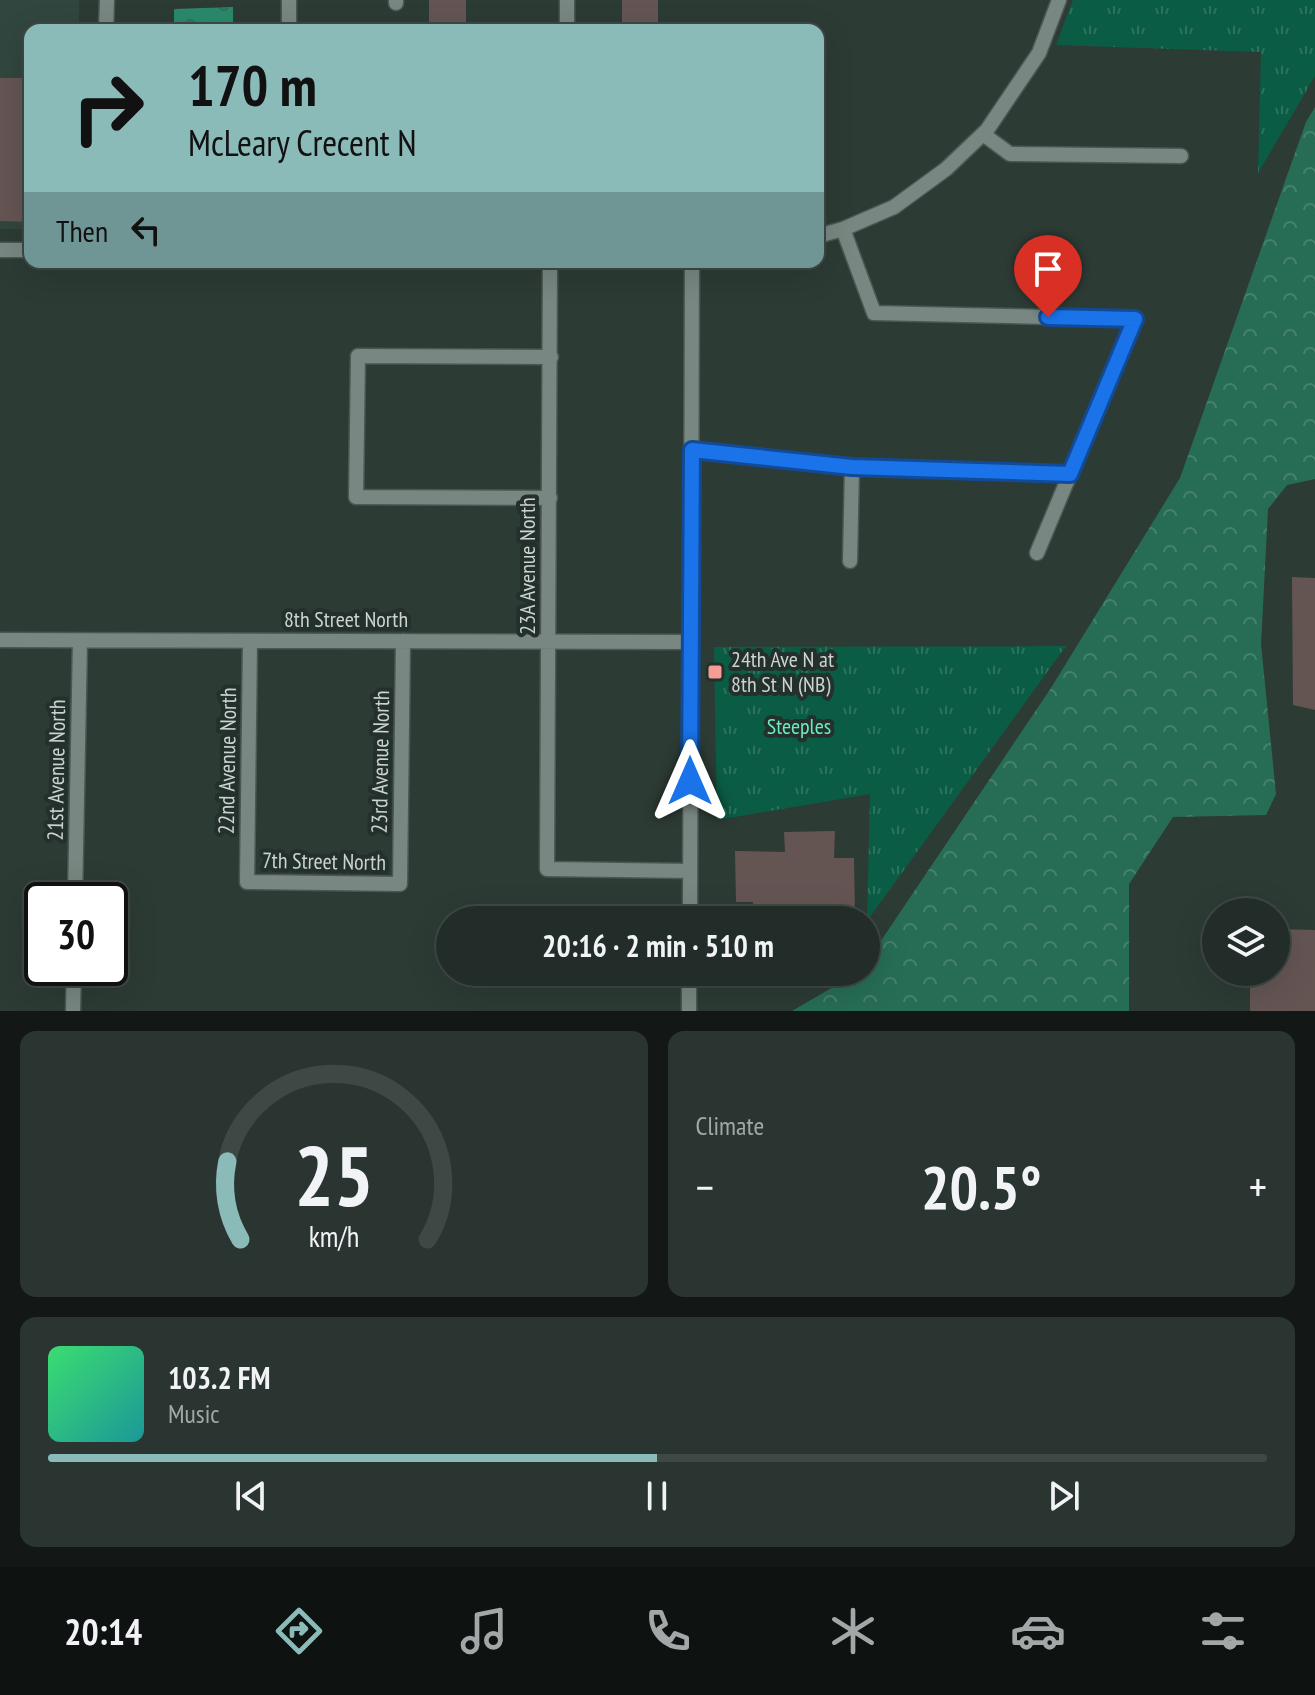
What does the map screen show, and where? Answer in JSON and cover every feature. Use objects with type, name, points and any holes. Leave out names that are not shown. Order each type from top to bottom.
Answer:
[{"type":"street","points":[[106,24],[107,0]]},
{"type":"street","points":[[289,0],[289,24]]},
{"type":"street","points":[[567,0],[567,24]]},
{"type":"street","points":[[824,234],[894,207],[946,169],[983,134],[1039,53],[1059,0]]},
{"type":"street","points":[[983,134],[1010,154],[1181,156]]},
{"type":"street","points":[[843,229],[874,313],[1135,319],[1037,553]]},
{"type":"street","points":[[0,250],[24,250]]},
{"type":"street","name":"23A Avenue North","points":[[550,268],[547,869],[690,871]]},
{"type":"street","points":[[690,906],[692,268]]},
{"type":"street","points":[[550,498],[356,497],[358,356],[551,357]]},
{"type":"street","points":[[692,450],[852,467],[1070,474]]},
{"type":"street","points":[[850,561],[852,467]]},
{"type":"street","name":"8th Street North","points":[[0,640],[691,642]]},
{"type":"street","name":"21st Avenue North","points":[[75,882],[80,641]]},
{"type":"street","name":"22nd Avenue North","points":[[247,882],[250,641]]},
{"type":"street","name":"23rd Avenue North","points":[[400,884],[403,641]]},
{"type":"street","name":"7th Street North","points":[[247,882],[400,884]]},
{"type":"street","points":[[73,1011],[74,986]]},
{"type":"street","points":[[689,986],[689,1011]]},
{"type":"shaded area","points":[[0,0],[79,0],[79,24],[24,24],[24,229],[0,229]]},
{"type":"green space","points":[[1073,0],[1315,0],[1315,76],[1258,173],[1261,52],[1056,45]]},
{"type":"green space","points":[[1315,107],[1315,479],[1287,485],[1268,509],[1261,644],[1276,794],[1266,815],[1173,817],[1129,884],[1129,1011],[792,1011],[835,986],[880,986],[880,942],[1051,688],[1180,478],[1306,122]]},
{"type":"green space","name":"Steeples","points":[[1066,646],[878,906],[867,906],[870,794],[717,820],[714,647]]},
{"type":"water","points":[[233,7],[233,24],[174,24],[174,9]]},
{"type":"building","points":[[429,0],[466,0],[466,24],[429,24]]},
{"type":"building","points":[[622,0],[658,0],[658,24],[622,24]]},
{"type":"building","points":[[0,78],[24,78],[24,222],[0,221]]},
{"type":"building","points":[[1292,577],[1315,578],[1315,710],[1293,705]]},
{"type":"building","points":[[835,831],[834,858],[854,858],[855,906],[753,906],[753,902],[736,902],[735,851],[785,852],[784,832]]},
{"type":"building","points":[[1290,929],[1315,930],[1315,1011],[1250,1011],[1250,986],[1290,986]]},
{"type":"place","name":"24th Ave N at 8th St N (NB)","points":[[715,672]]},
{"type":"route","points":[[690,781],[692,450],[852,467],[1070,474],[1135,319],[1048,317]]}]
